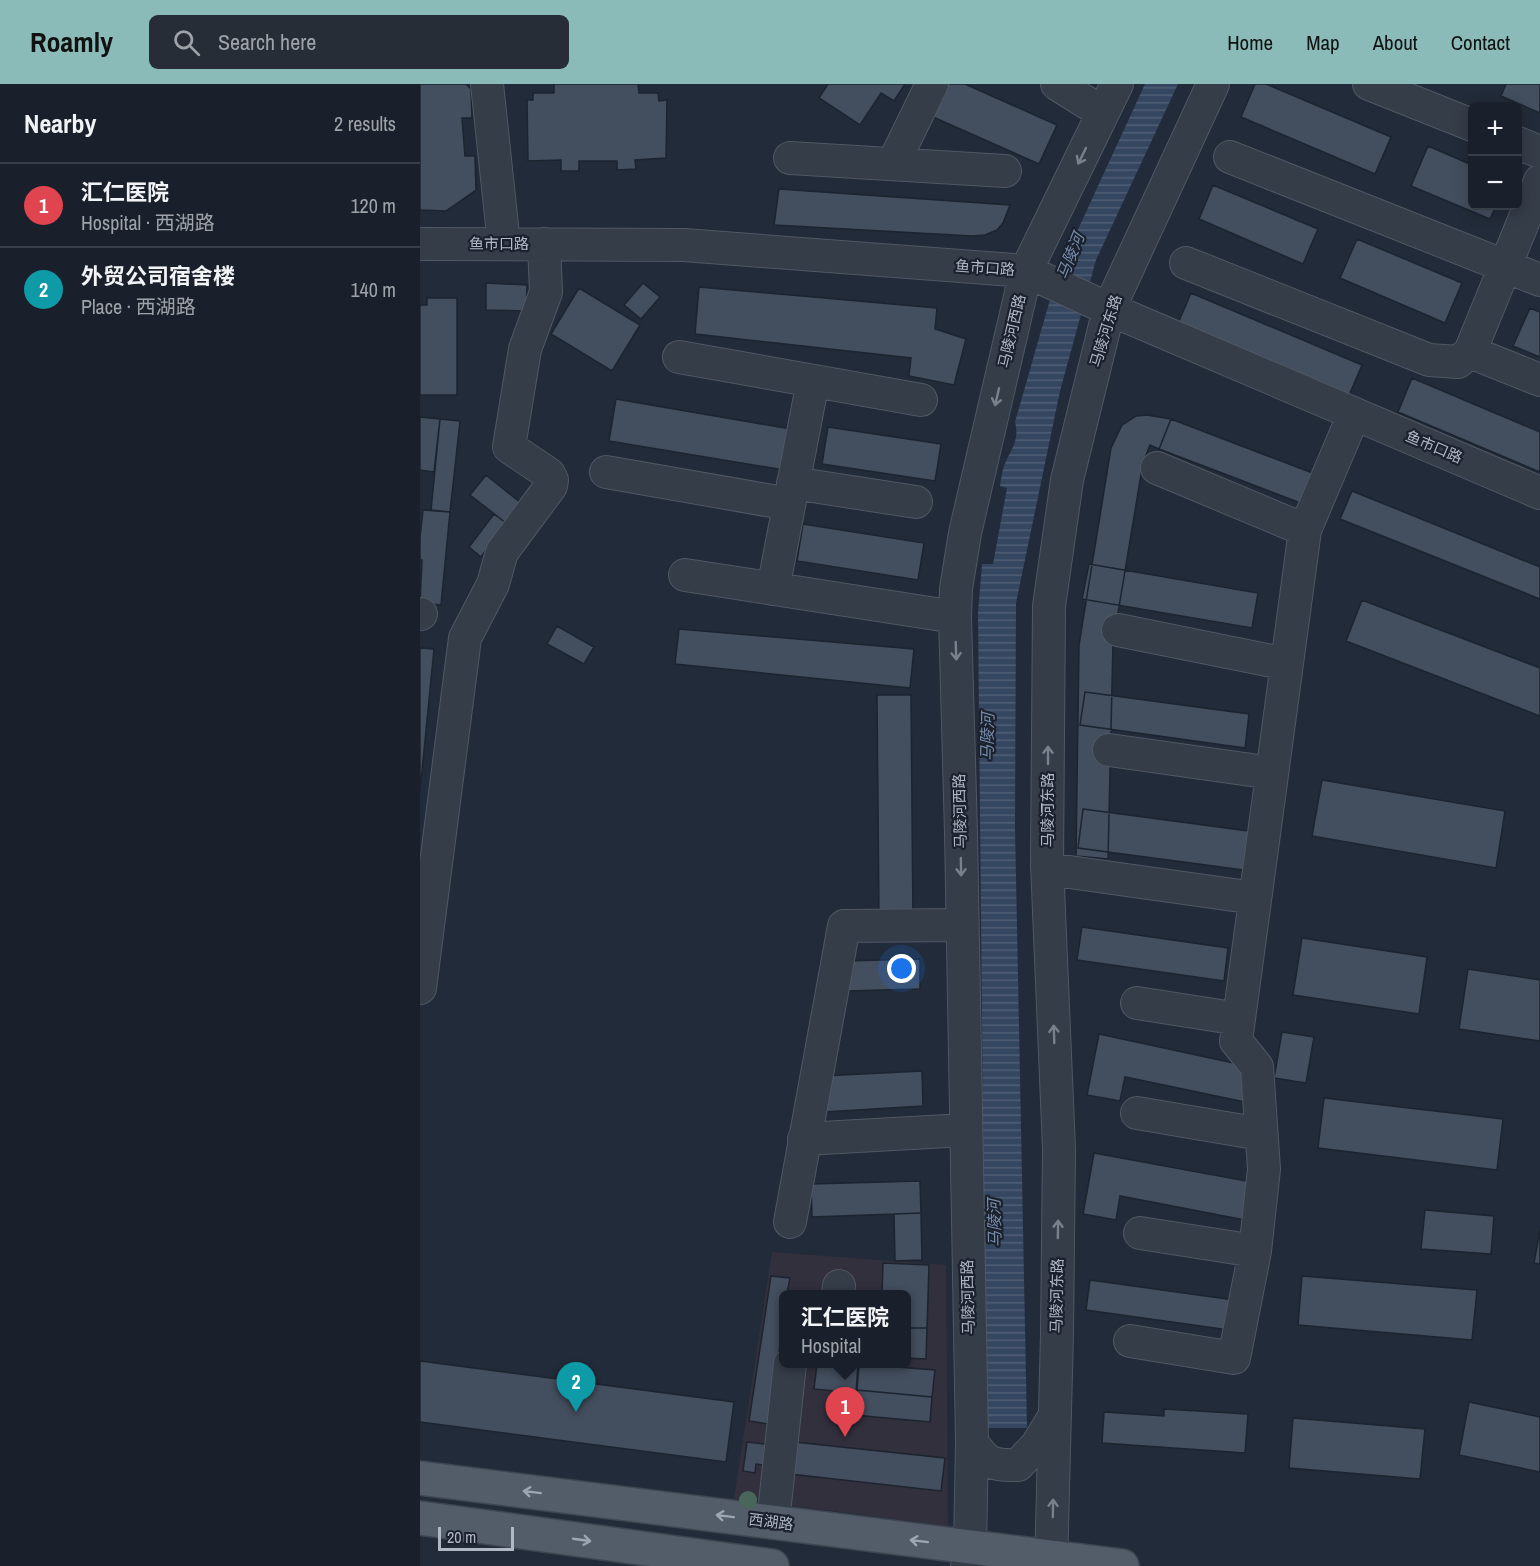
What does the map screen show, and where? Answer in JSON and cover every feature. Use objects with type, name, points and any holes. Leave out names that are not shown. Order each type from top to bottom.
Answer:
[{"type":"main road","name":"西湖路","points":[[420,1478],[773,1522],[969,1557],[1122,1566]]},
{"type":"main road","points":[[420,1518],[772,1566]]},
{"type":"street","points":[[487,84],[504,244]]},
{"type":"street","points":[[893,164],[932,84]]},
{"type":"street","points":[[1057,84],[1102,113]]},
{"type":"street","name":"马陵河西路","points":[[969,1557],[972,1442],[956,589],[965,533],[1038,276],[1102,113],[1117,84]]},
{"type":"street","name":"马陵河东路","points":[[1052,1562],[1059,1149],[1048,869],[1049,606],[1066,480],[1100,304],[1213,84]]},
{"type":"street","points":[[1369,84],[1468,123]]},
{"type":"street","points":[[1522,145],[1540,152]]},
{"type":"street","points":[[1230,157],[1540,280]]},
{"type":"street","points":[[790,158],[1005,171]]},
{"type":"street","points":[[1186,263],[1428,360],[1458,362],[1470,352],[1540,181]]},
{"type":"street","name":"鱼市口路","points":[[420,244],[684,245],[1038,276],[1540,493]]},
{"type":"street","points":[[420,988],[465,638],[493,584],[502,552],[551,486],[552,480],[549,474],[508,447],[525,349],[546,292],[544,244]]},
{"type":"street","points":[[1470,352],[1540,380]]},
{"type":"street","points":[[679,357],[921,400]]},
{"type":"street","points":[[773,589],[813,381]]},
{"type":"street","points":[[1130,1341],[1234,1358],[1255,1251],[1264,1169],[1257,1067],[1236,1041],[1305,530],[1354,414]]},
{"type":"street","points":[[1157,468],[1305,530]]},
{"type":"street","points":[[606,472],[791,494],[916,502]]},
{"type":"street","points":[[685,575],[955,616]]},
{"type":"street","points":[[1118,630],[1287,664]]},
{"type":"street","points":[[1108,750],[1272,772]]},
{"type":"street","points":[[1048,869],[1255,897]]},
{"type":"street","points":[[790,1222],[844,926],[962,926]]},
{"type":"street","points":[[1137,1003],[1239,1019]]},
{"type":"street","points":[[1137,1113],[1262,1134]]},
{"type":"street","points":[[804,1139],[965,1130]]},
{"type":"street","points":[[1140,1233],[1255,1251]]},
{"type":"street","points":[[773,1522],[790,1368]]},
{"type":"street","points":[[972,1442],[983,1458],[993,1464],[1018,1465],[1037,1445],[1055,1414]]},
{"type":"shaded area","points":[[772,1252],[946,1265],[948,1526],[734,1498]]},
{"type":"water","name":"马陵河","points":[[1145,84],[1178,84],[1096,260],[1060,391],[1016,603],[1015,827],[1027,1428],[986,1428],[978,613],[982,564],[993,564],[1007,488],[1000,486],[1002,473],[1014,445],[1015,422],[1057,275]]},
{"type":"building","points":[[420,84],[466,84],[471,89],[472,118],[462,118],[465,156],[475,156],[476,190],[446,211],[420,210]]},
{"type":"building","points":[[554,84],[638,84],[639,93],[658,93],[659,101],[667,100],[666,158],[635,160],[636,169],[617,170],[617,161],[579,161],[579,171],[561,171],[561,160],[528,161],[527,100],[533,100],[533,93],[554,93]]},
{"type":"building","points":[[828,84],[905,84],[894,101],[881,93],[860,125],[819,98]]},
{"type":"building","points":[[948,84],[965,84],[1057,125],[1039,164],[933,117]]},
{"type":"building","points":[[1255,84],[1266,84],[1391,137],[1375,174],[1241,117]]},
{"type":"building","points":[[1506,84],[1540,84],[1540,113],[1522,105],[1522,102],[1515,102],[1501,96]]},
{"type":"building","points":[[1428,146],[1468,163],[1468,210],[1411,186]]},
{"type":"building","points":[[1213,185],[1318,229],[1303,264],[1199,219]]},
{"type":"building","points":[[779,189],[1010,205],[1003,223],[997,230],[985,235],[774,225]]},
{"type":"building","points":[[1468,210],[1494,210],[1490,219]]},
{"type":"building","points":[[1357,239],[1462,283],[1445,323],[1340,278]]},
{"type":"building","points":[[486,283],[527,285],[526,311],[486,310]]},
{"type":"building","points":[[643,283],[660,297],[641,319],[624,305]]},
{"type":"building","points":[[699,287],[937,308],[935,329],[966,339],[954,385],[909,376],[911,358],[695,334]]},
{"type":"building","points":[[579,288],[640,325],[612,371],[551,334]]},
{"type":"building","points":[[1191,293],[1362,365],[1347,400],[1176,328]]},
{"type":"building","points":[[427,298],[457,298],[457,395],[420,395],[420,305],[427,305]]},
{"type":"building","points":[[1530,308],[1540,312],[1540,357],[1513,346]]},
{"type":"building","points":[[1412,378],[1540,432],[1540,472],[1398,412]]},
{"type":"building","points":[[616,399],[791,429],[784,470],[609,441]]},
{"type":"building","points":[[1147,415],[1171,419],[1159,449],[1150,445],[1143,463],[1113,643],[1108,859],[1076,856],[1079,645],[1111,448],[1122,425],[1136,416]]},
{"type":"building","points":[[420,417],[440,419],[434,472],[420,470]]},
{"type":"building","points":[[440,419],[460,421],[450,512],[431,510]]},
{"type":"building","points":[[1171,419],[1315,474],[1303,504],[1159,449]]},
{"type":"building","points":[[828,427],[941,444],[935,481],[822,464]]},
{"type":"building","points":[[486,475],[521,503],[506,523],[470,495]]},
{"type":"building","points":[[1352,491],[1540,567],[1540,599],[1340,519]]},
{"type":"building","points":[[423,510],[450,512],[441,605],[420,603],[422,560],[420,560],[420,537]]},
{"type":"building","points":[[494,514],[506,523],[481,557],[469,547]]},
{"type":"building","points":[[803,524],[924,543],[918,580],[797,561]]},
{"type":"building","points":[[1089,564],[1258,593],[1252,628],[1082,599]]},
{"type":"building","points":[[1362,600],[1540,668],[1540,716],[1346,641]]},
{"type":"building","points":[[557,626],[594,647],[584,664],[547,644]]},
{"type":"building","points":[[679,629],[914,649],[910,688],[675,664]]},
{"type":"building","points":[[420,648],[434,649],[420,792]]},
{"type":"building","points":[[1085,692],[1249,714],[1245,748],[1080,725]]},
{"type":"building","points":[[877,695],[911,695],[913,920],[879,920]]},
{"type":"building","points":[[1322,780],[1505,811],[1496,868],[1312,836]]},
{"type":"building","points":[[1083,809],[1256,832],[1251,871],[1078,848]]},
{"type":"building","points":[[1082,927],[1228,948],[1224,981],[1077,960]]},
{"type":"building","points":[[1302,938],[1427,957],[1419,1014],[1293,995]]},
{"type":"building","points":[[920,959],[920,989],[846,991],[845,961]]},
{"type":"building","points":[[1468,969],[1540,980],[1540,1041],[1459,1029]]},
{"type":"building","points":[[1282,1032],[1314,1037],[1306,1083],[1274,1078]]},
{"type":"building","points":[[1099,1034],[1252,1067],[1245,1102],[1125,1077],[1120,1101],[1087,1095]]},
{"type":"building","points":[[922,1071],[923,1106],[824,1112],[822,1076]]},
{"type":"building","points":[[1324,1098],[1503,1119],[1497,1170],[1318,1148]]},
{"type":"building","points":[[1094,1153],[1252,1182],[1245,1220],[1120,1196],[1116,1220],[1083,1214]]},
{"type":"building","points":[[920,1181],[921,1213],[812,1217],[811,1184]]},
{"type":"building","points":[[1425,1210],[1494,1216],[1491,1254],[1421,1249]]},
{"type":"building","points":[[921,1213],[922,1260],[895,1261],[894,1214]]},
{"type":"building","points":[[1540,1230],[1540,1264],[1534,1263]]},
{"type":"building","points":[[883,1263],[929,1265],[927,1328],[911,1328],[911,1290],[882,1290]]},
{"type":"building","points":[[771,1276],[790,1278],[788,1290],[779,1290],[779,1352],[768,1424],[749,1421]]},
{"type":"building","points":[[1302,1276],[1477,1290],[1472,1340],[1298,1325]]},
{"type":"building","points":[[1090,1280],[1234,1300],[1229,1330],[1086,1310]]},
{"type":"building","points":[[911,1328],[927,1328],[926,1359],[911,1358]]},
{"type":"building","points":[[420,1361],[734,1402],[726,1462],[420,1422]]},
{"type":"building","points":[[817,1368],[858,1368],[856,1393],[814,1389]]},
{"type":"building","points":[[859,1368],[935,1370],[932,1397],[857,1390]]},
{"type":"building","points":[[857,1390],[932,1397],[930,1422],[854,1415]]},
{"type":"building","points":[[1469,1402],[1540,1417],[1540,1472],[1459,1455]]},
{"type":"building","points":[[1164,1409],[1248,1414],[1245,1453],[1102,1443],[1104,1412],[1164,1416]]},
{"type":"building","points":[[1293,1418],[1425,1429],[1420,1479],[1289,1468]]},
{"type":"building","points":[[747,1442],[772,1445],[770,1466],[756,1464],[755,1473],[743,1471]]},
{"type":"building","points":[[794,1442],[945,1458],[941,1491],[790,1474]]},
{"type":"place","name":"外贸公司宿舍楼","points":[[576,1412]]},
{"type":"place","name":"汇仁医院","points":[[845,1437]]}]
